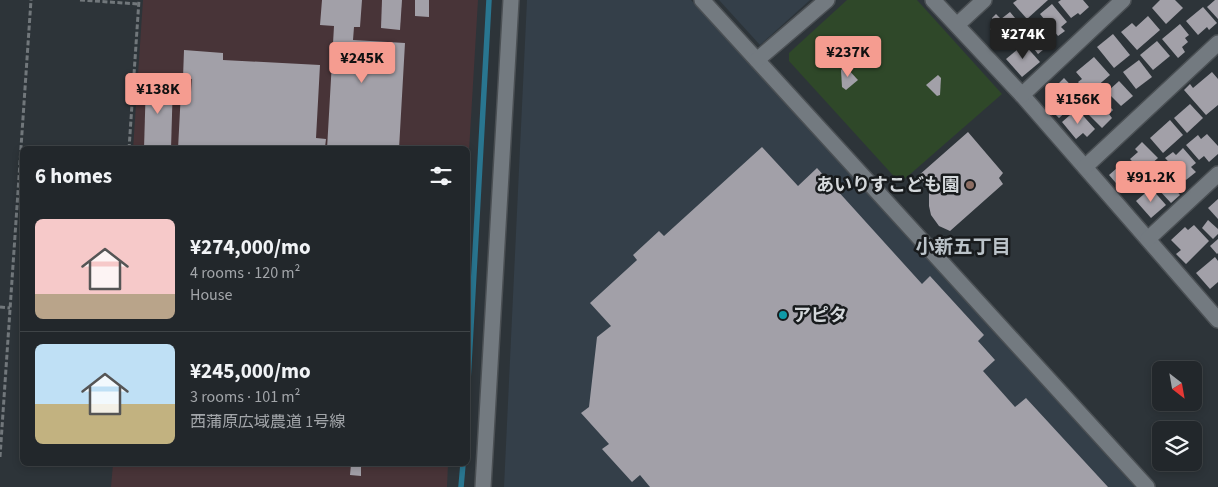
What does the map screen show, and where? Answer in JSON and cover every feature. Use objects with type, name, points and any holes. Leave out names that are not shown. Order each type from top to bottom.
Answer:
[{"type":"street","points":[[483,487],[511,0]]},
{"type":"street","points":[[702,0],[1147,487]]},
{"type":"street","points":[[757,60],[826,0]]},
{"type":"street","points":[[933,0],[1022,95],[1148,239],[1215,311]]},
{"type":"street","points":[[957,25],[984,0]]},
{"type":"street","points":[[1022,95],[1123,0]]},
{"type":"street","points":[[1085,167],[1218,43]]},
{"type":"street","points":[[1148,239],[1218,174]]},
{"type":"path","points":[[22,146],[31,0]]},
{"type":"path","points":[[80,0],[138,2],[129,146]]},
{"type":"path","points":[[0,457],[20,178]]},
{"type":"path","points":[[0,307],[10,308]]},
{"type":"shaded area","points":[[143,0],[478,0],[469,146],[133,146]]},
{"type":"shaded area","points":[[527,0],[691,0],[1135,487],[504,487]]},
{"type":"shaded area","points":[[719,0],[810,0],[760,45]]},
{"type":"shaded area","points":[[113,466],[448,466],[447,487],[111,487]]},
{"type":"green space","points":[[847,0],[917,0],[1002,94],[900,183],[789,61],[789,53]]},
{"type":"building","points":[[322,0],[362,0],[360,27],[354,27],[353,40],[405,43],[399,146],[327,146],[334,26],[320,25]]},
{"type":"building","points":[[382,0],[402,0],[400,30],[381,28]]},
{"type":"building","points":[[415,0],[429,0],[429,17],[415,16]]},
{"type":"building","points":[[1017,0],[1048,0],[1027,19],[1013,3]]},
{"type":"building","points":[[1061,0],[1083,0],[1089,7],[1080,15],[1078,13],[1071,18],[1058,2]]},
{"type":"building","points":[[1160,0],[1175,0],[1183,8],[1166,24],[1152,8]]},
{"type":"building","points":[[1215,0],[1218,0],[1218,19],[1207,7]]},
{"type":"building","points":[[1052,4],[1067,22],[1061,27],[1065,31],[1058,36],[1040,14]]},
{"type":"building","points":[[1203,7],[1217,23],[1209,30],[1207,27],[1198,35],[1186,21]]},
{"type":"building","points":[[1010,12],[1021,25],[1002,42],[990,29],[996,24],[992,18],[996,14],[1001,19]]},
{"type":"building","points":[[1148,16],[1160,30],[1137,50],[1121,32],[1132,23],[1136,27]]},
{"type":"building","points":[[1040,24],[1050,37],[1046,41],[1049,45],[1038,54],[1024,36]]},
{"type":"building","points":[[1180,24],[1189,35],[1185,38],[1188,42],[1182,47],[1185,52],[1178,58],[1162,39]]},
{"type":"building","points":[[1113,34],[1130,55],[1114,68],[1097,47]]},
{"type":"building","points":[[1157,41],[1170,56],[1153,70],[1140,55]]},
{"type":"building","points":[[1024,44],[1040,62],[1022,77],[1006,59]]},
{"type":"building","points":[[184,50],[223,53],[223,60],[320,65],[316,138],[326,139],[325,146],[178,146],[181,91],[191,92],[192,79],[183,78]]},
{"type":"building","points":[[1094,57],[1110,75],[1088,94],[1078,82],[1082,79],[1076,72]]},
{"type":"building","points":[[1139,60],[1152,77],[1136,89],[1123,72]]},
{"type":"building","points":[[845,66],[858,80],[846,90],[842,87],[841,70]]},
{"type":"building","points":[[1212,72],[1218,79],[1218,105],[1206,115],[1184,90],[1190,84],[1193,88]]},
{"type":"building","points":[[938,75],[941,78],[940,95],[937,96],[926,85]]},
{"type":"building","points":[[1064,78],[1082,97],[1059,118],[1047,106],[1054,100],[1051,96],[1060,88],[1057,85]]},
{"type":"building","points":[[146,80],[173,81],[171,146],[144,146]]},
{"type":"building","points":[[1119,81],[1133,96],[1121,106],[1107,92]]},
{"type":"building","points":[[1100,96],[1113,110],[1109,114],[1112,118],[1102,128],[1085,111]]},
{"type":"building","points":[[1190,104],[1203,118],[1187,133],[1174,118]]},
{"type":"building","points":[[1077,109],[1095,129],[1087,137],[1083,133],[1076,139],[1062,122]]},
{"type":"building","points":[[1170,120],[1183,135],[1163,153],[1150,138]]},
{"type":"building","points":[[968,132],[1003,173],[999,178],[1003,184],[950,231],[939,226],[931,215],[929,189],[918,176]]},
{"type":"building","points":[[1207,134],[1218,146],[1218,154],[1209,162],[1204,156],[1199,160],[1186,145],[1198,135],[1201,139]]},
{"type":"building","points":[[1142,142],[1158,158],[1142,172],[1130,159],[1138,152],[1135,149]]},
{"type":"building","name":"アピタ","points":[[762,147],[798,186],[817,168],[922,284],[930,276],[984,335],[978,341],[995,360],[983,371],[1015,407],[1026,398],[1108,487],[650,487],[640,475],[632,482],[602,449],[609,444],[581,413],[589,407],[597,337],[611,326],[590,303],[637,260],[633,255],[659,231],[664,236]]},
{"type":"building","points":[[1183,148],[1196,163],[1191,167],[1196,172],[1186,180],[1165,158],[1173,152],[1176,155]]},
{"type":"building","points":[[1127,166],[1137,178],[1122,190],[1109,175],[1117,168],[1120,171]]},
{"type":"building","points":[[1166,166],[1181,184],[1175,189],[1180,195],[1171,203],[1146,176],[1156,167],[1160,171]]},
{"type":"building","points":[[1151,188],[1166,205],[1151,218],[1136,201]]},
{"type":"building","points":[[1218,199],[1218,219],[1208,208]]},
{"type":"building","points":[[1208,220],[1218,229],[1218,234],[1213,239],[1202,228]]},
{"type":"building","points":[[1194,225],[1209,241],[1186,264],[1176,254],[1181,250],[1171,240],[1185,227],[1188,230]]},
{"type":"building","points":[[1218,239],[1218,253],[1217,254],[1210,246]]},
{"type":"building","points":[[1215,257],[1218,261],[1218,282],[1210,289],[1196,273]]},
{"type":"building","points":[[351,466],[361,466],[361,476],[350,475]]},
{"type":"waterway","points":[[470,345],[489,0]]},
{"type":"waterway","points":[[461,487],[463,466]]},
{"type":"place","name":"あいりすこども園","points":[[970,185]]},
{"type":"place","name":"アピタ","points":[[783,315]]},
{"type":"district","name":"小新五丁目","points":[[963,247]]}]
